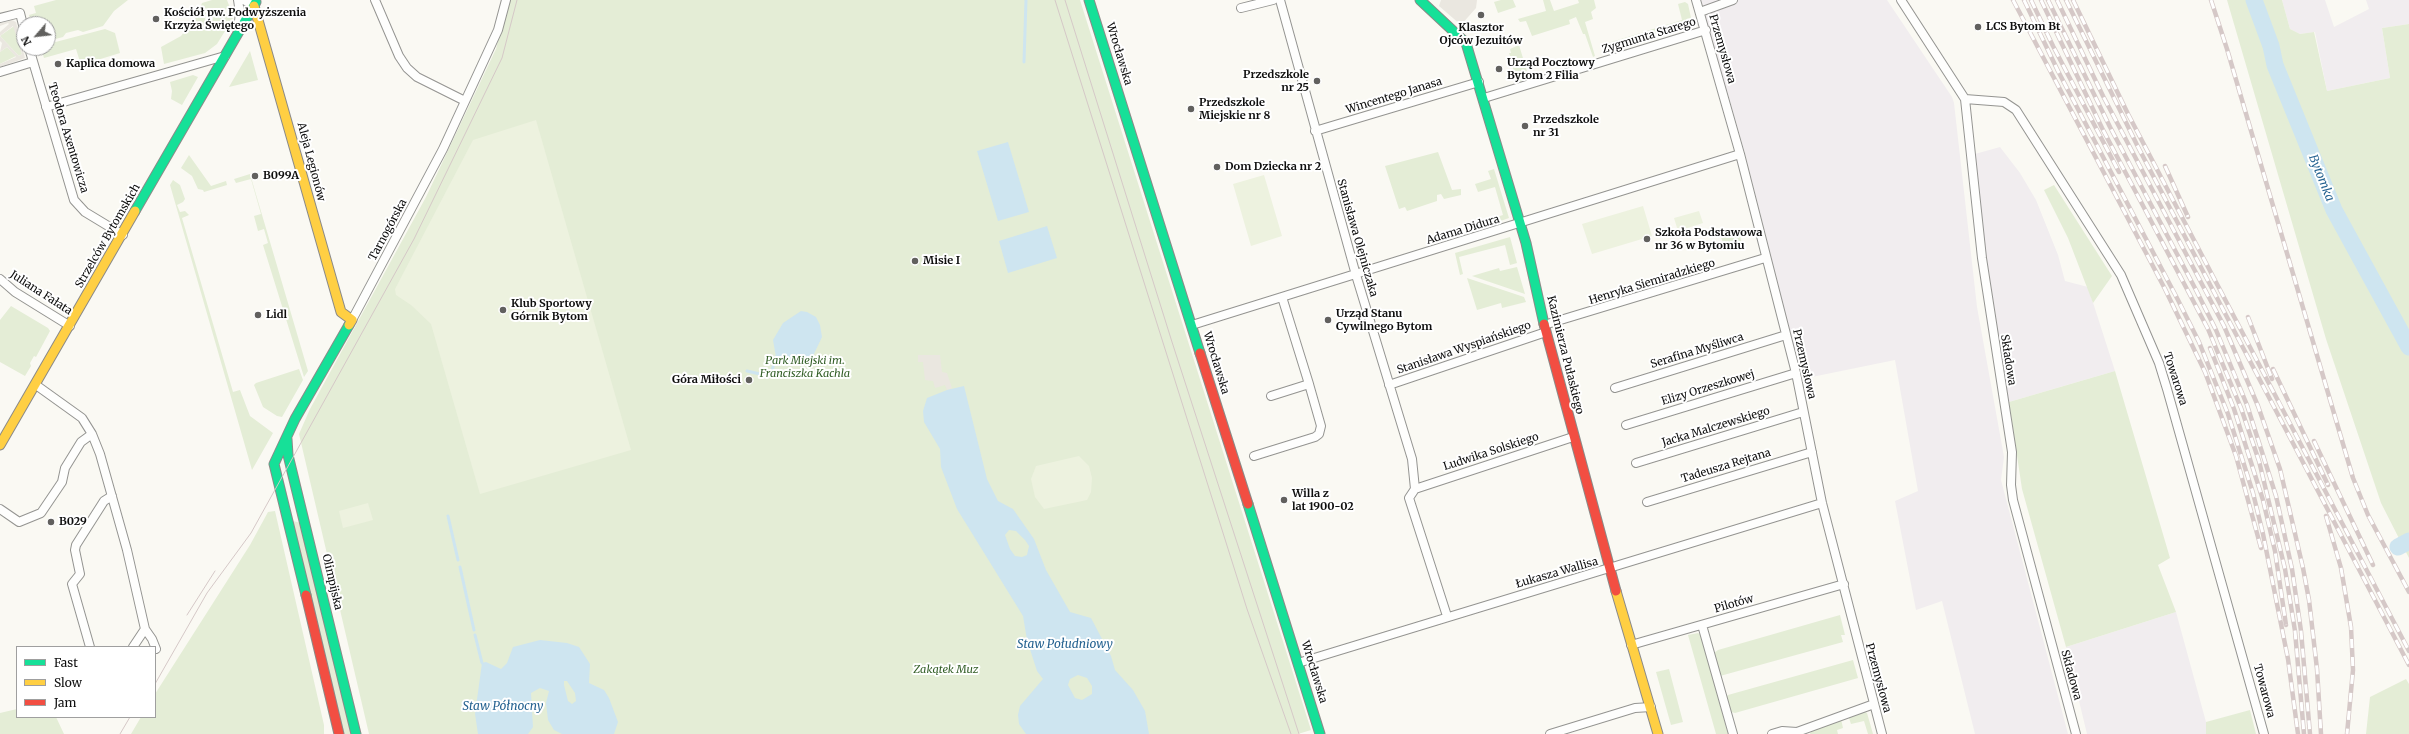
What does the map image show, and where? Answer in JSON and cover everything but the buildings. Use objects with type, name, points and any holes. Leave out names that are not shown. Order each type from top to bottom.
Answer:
[{"type":"street","points":[[235,38],[240,23],[238,0]]},
{"type":"street","points":[[244,0],[255,2]]},
{"type":"street","points":[[375,0],[399,56],[407,68],[417,77],[465,101]]},
{"type":"street","name":"Tarnogórska","points":[[339,734],[274,464],[416,203],[498,30],[506,0]]},
{"type":"street","name":"Wrocławska","points":[[1089,0],[1320,734]]},
{"type":"street","points":[[1241,8],[1273,0]]},
{"type":"street","name":"Stanisława Olejniczaka","points":[[1280,0],[1356,275],[1412,459],[1415,488],[1408,498],[1447,616]]},
{"type":"street","name":"Kazimierza Pułaskiego","points":[[1420,0],[1466,43],[1479,82],[1520,224],[1545,328],[1610,569],[1658,734]]},
{"type":"street","name":"Przemysłowa","points":[[1696,0],[1706,30],[1740,154],[1765,258],[1796,373],[1822,504],[1882,734]]},
{"type":"street","points":[[1700,12],[1733,0]]},
{"type":"street","name":"Składowa","points":[[1901,0],[1965,99],[1982,258],[2012,452],[2011,485],[2076,734]]},
{"type":"street","name":"Strzelców Bytomskich","points":[[0,445],[123,235],[255,2]]},
{"type":"street","name":"Aleja Legionów","points":[[255,2],[262,36],[341,312],[352,320]]},
{"type":"street","points":[[0,18],[20,13],[21,16]]},
{"type":"street","points":[[235,38],[248,29],[262,36]]},
{"type":"street","name":"Zygmunta Starego","points":[[1484,98],[1706,30]]},
{"type":"street","name":"Teodora Axentowicza","points":[[31,56],[74,200],[85,212],[123,235]]},
{"type":"street","points":[[46,107],[225,56]]},
{"type":"street","points":[[0,72],[33,62]]},
{"type":"street","name":"Wincentego Janasa","points":[[1315,131],[1479,82]]},
{"type":"street","name":"Towarowa","points":[[1965,99],[2004,102],[2016,110],[2121,275],[2163,376],[2264,734]]},
{"type":"street","name":"Adama Didura","points":[[1192,325],[1520,224],[1740,154]]},
{"type":"street","name":"Henryka Siemiradzkiego","points":[[1545,328],[1765,258]]},
{"type":"street","name":"Juliana Fałata","points":[[0,279],[15,292],[70,326]]},
{"type":"street","points":[[1254,456],[1315,437],[1319,434],[1321,426],[1282,297]]},
{"type":"street","name":"Stanisława Wyspiańskiego","points":[[1389,385],[1545,328]]},
{"type":"street","name":"Serafina Myśliwca","points":[[1615,388],[1786,335]]},
{"type":"street","name":"Elizy Orzeszkowej","points":[[1626,425],[1796,373]]},
{"type":"street","points":[[1271,396],[1309,384]]},
{"type":"street","points":[[36,385],[82,418],[92,434],[100,454],[112,496],[145,629],[155,646]]},
{"type":"street","name":"Jacka Malczewskiego","points":[[1636,463],[1803,412]]},
{"type":"street","points":[[0,509],[19,522],[41,513],[62,482],[65,468],[81,442],[92,434]]},
{"type":"street","name":"Olimpijska","points":[[288,436],[288,455],[356,734]]},
{"type":"street","name":"Ludwika Solskiego","points":[[1415,488],[1574,437]]},
{"type":"street","name":"Tadeusza Rejtana","points":[[1647,502],[1812,452]]},
{"type":"street","points":[[90,646],[72,584],[80,574],[75,550],[76,545],[104,501],[112,496]]},
{"type":"street","name":"Łukasza Wallisa","points":[[1298,663],[1447,616],[1610,569],[1822,504]]},
{"type":"street","name":"Pilotów","points":[[1631,645],[1844,584]]},
{"type":"street","points":[[1702,625],[1733,734]]},
{"type":"street","points":[[134,646],[145,629]]},
{"type":"street","points":[[1772,734],[1782,731],[1797,732],[1874,704]]},
{"type":"street","points":[[1550,734],[1635,708],[1651,708]]},
{"type":"shaded area","points":[[1441,0],[1477,0],[1476,8],[1461,25],[1439,6]]},
{"type":"shaded area","points":[[1701,0],[1887,0],[1952,97],[1954,103],[1977,307],[2004,457],[2001,480],[2068,734],[1975,734],[1942,601],[1916,610],[1895,501],[1918,491],[1895,360],[1802,379],[1744,150]]},
{"type":"shaded area","points":[[2282,0],[2325,0],[2334,27],[2369,9],[2366,0],[2409,0],[2409,24],[2382,28],[2390,78],[2327,91],[2315,32],[2300,34],[2290,29]]},
{"type":"shaded area","points":[[12,20],[16,22],[16,35],[13,26],[0,36],[0,32],[9,24],[0,26],[0,23]]},
{"type":"shaded area","points":[[0,36],[16,53],[16,56],[24,56],[25,58],[0,67],[0,64],[16,57],[7,47],[0,52],[2,43],[0,41]]},
{"type":"shaded area","points":[[2000,147],[2020,173],[2036,200],[2058,255],[2065,281],[2088,287],[2115,371],[2009,402],[1986,254],[1975,154]]},
{"type":"shaded area","points":[[918,355],[940,355],[942,372],[947,373],[952,388],[947,390],[945,385],[935,388],[933,381],[925,380],[923,362],[918,362]]},
{"type":"shaded area","points":[[2176,612],[2206,722],[2206,734],[2087,734],[2066,647]]},
{"type":"green space","points":[[56,0],[128,0],[114,11],[103,26],[83,32],[78,30],[66,33],[63,37],[56,39],[56,16],[29,16],[36,13],[34,6]]},
{"type":"green space","points":[[212,0],[227,0],[230,8],[216,12],[218,17],[231,14],[233,18],[217,44],[205,53],[164,64],[161,47],[181,36],[198,15],[202,3]]},
{"type":"green space","name":"Park Miejski im. Franciszka Kachla","points":[[508,0],[1080,0],[1311,730],[1298,734],[369,734],[299,434],[310,409],[426,197],[496,49]]},
{"type":"green space","points":[[1501,0],[1513,0],[1516,7],[1498,13],[1494,2]]},
{"type":"green space","points":[[1543,0],[1550,0],[1554,11],[1579,3],[1578,0],[1594,0],[1596,8],[1591,12],[1593,19],[1585,22],[1595,56],[1593,57],[1585,34],[1583,34],[1576,17],[1569,20],[1570,24],[1532,36],[1526,21],[1520,22],[1518,19],[1546,11]]},
{"type":"green space","points":[[2227,0],[2282,0],[2290,29],[2300,34],[2314,32],[2327,91],[2390,78],[2382,28],[2409,24],[2409,558],[2381,503],[2326,339]]},
{"type":"green space","points":[[1685,2],[1688,4],[1693,27],[1608,54],[1605,44],[1682,20],[1678,4]]},
{"type":"green space","points":[[14,26],[16,33],[16,53],[0,36]]},
{"type":"green space","points":[[105,29],[115,33],[120,53],[81,65],[76,49],[56,55],[56,42]]},
{"type":"green space","points":[[1519,45],[1529,78],[1515,83],[1512,61],[1509,53],[1511,53],[1510,49]]},
{"type":"green space","points":[[7,47],[16,56],[0,64],[0,52]]},
{"type":"green space","points":[[250,51],[258,80],[229,87],[233,80]]},
{"type":"green space","points":[[193,75],[198,77],[182,105],[171,99],[172,91],[170,82]]},
{"type":"green space","name":"Klub Sportowy Górnik Bytom","points":[[536,120],[631,450],[480,494],[431,324],[411,305],[396,295],[395,289],[473,140]]},
{"type":"green space","points":[[1438,152],[1452,190],[1461,189],[1461,195],[1444,199],[1441,194],[1437,195],[1437,201],[1407,211],[1405,207],[1399,209],[1385,166]]},
{"type":"green space","points":[[189,155],[211,186],[226,181],[227,185],[204,192],[203,190],[198,189],[192,176],[181,168]]},
{"type":"green space","points":[[1494,169],[1509,218],[1492,224],[1490,219],[1503,215],[1495,187],[1478,192],[1475,184],[1491,179],[1488,171]]},
{"type":"green space","points":[[250,174],[308,371],[304,377],[263,245],[268,243],[264,229],[258,231],[254,216],[261,214],[251,179],[236,183],[234,179]]},
{"type":"green space","points":[[1264,175],[1282,236],[1251,246],[1233,184]]},
{"type":"green space","points":[[173,180],[180,185],[185,199],[177,205],[180,212],[185,211],[189,215],[182,218],[233,392],[240,390],[250,416],[273,433],[252,470],[170,185]]},
{"type":"green space","points":[[2054,185],[2112,276],[2093,303],[2068,238],[2044,190]]},
{"type":"green space","points":[[1643,206],[1652,236],[1592,254],[1582,224]]},
{"type":"green space","points":[[1699,211],[1703,223],[1678,231],[1674,218]]},
{"type":"green space","points":[[1739,232],[1742,244],[1725,249],[1721,237]]},
{"type":"green space","points":[[1510,237],[1517,263],[1510,265],[1505,245],[1459,257],[1463,274],[1460,275],[1455,253]]},
{"type":"green space","points":[[1517,267],[1525,294],[1472,276],[1499,268],[1500,271]]},
{"type":"green space","points":[[1467,278],[1524,297],[1526,302],[1502,308],[1501,303],[1477,310]]},
{"type":"green space","points":[[11,306],[48,328],[50,331],[36,357],[34,356],[30,363],[31,366],[25,376],[0,362],[0,320]]},
{"type":"green space","points":[[299,369],[303,380],[282,417],[277,416],[263,407],[254,385],[256,383]]},
{"type":"green space","points":[[2115,371],[2170,558],[2158,565],[2176,612],[2066,647],[2022,489],[2009,402]]},
{"type":"green space","points":[[1079,456],[1089,466],[1092,478],[1091,492],[1087,500],[1044,509],[1035,497],[1031,479],[1036,466]]},
{"type":"green space","points":[[368,503],[373,520],[343,528],[339,511]]},
{"type":"green space","points":[[275,511],[324,725],[324,734],[131,734],[140,718],[156,718],[156,692],[250,545],[268,512]]},
{"type":"green space","points":[[293,521],[301,523],[351,734],[344,734]]},
{"type":"green space","points":[[1840,615],[1845,635],[1841,635],[1843,642],[1720,676],[1714,653],[1718,650]]},
{"type":"green space","points":[[1698,633],[1701,635],[1728,734],[1716,734],[1688,635]]},
{"type":"green space","points":[[1853,660],[1858,678],[1735,713],[1731,712],[1726,698],[1728,695]]},
{"type":"green space","points":[[1669,669],[1683,722],[1671,725],[1656,672]]},
{"type":"green space","points":[[2406,679],[2409,684],[2409,734],[2366,734],[2370,697]]},
{"type":"green space","points":[[16,709],[16,718],[56,718],[64,734],[0,734],[0,713]]},
{"type":"green space","points":[[2250,710],[2256,734],[2206,734],[2206,722]]},
{"type":"green space","points":[[1865,712],[1867,713],[1873,734],[1868,734],[1864,721],[1851,724],[1849,718]]},
{"type":"green space","points":[[1841,719],[1843,728],[1837,730],[1838,734],[1810,734],[1812,727]]},
{"type":"water","points":[[1008,142],[1029,212],[998,221],[977,151]]},
{"type":"water","points":[[1047,226],[1057,258],[1008,273],[999,241]]},
{"type":"water","points":[[801,311],[807,312],[816,317],[820,325],[822,337],[813,356],[799,366],[776,357],[773,340],[783,323]]},
{"type":"water","name":"Staw Południowy","points":[[964,386],[987,479],[998,501],[1013,509],[1034,539],[1046,570],[1070,612],[1091,618],[1111,656],[1115,670],[1133,690],[1145,711],[1149,734],[1026,734],[1019,724],[1018,715],[1020,706],[1043,679],[1037,671],[1027,640],[1023,616],[957,509],[941,467],[940,449],[924,422],[923,411],[927,398],[947,390]],"holes":[[[1009,530],[1016,531],[1025,540],[1029,546],[1027,555],[1022,557],[1015,556],[1010,549],[1005,535]],[[1078,675],[1087,678],[1092,686],[1092,694],[1082,700],[1075,698],[1068,685],[1070,679]]]},
{"type":"water","name":"Staw Północny","points":[[540,640],[567,643],[579,647],[590,664],[589,683],[604,690],[609,698],[618,722],[614,734],[562,734],[554,730],[548,720],[546,703],[549,691],[540,688],[531,693],[533,727],[528,734],[478,734],[475,714],[482,663],[486,662],[501,669],[507,663],[513,647]],"holes":[[[564,681],[567,681],[575,693],[576,701],[572,704],[568,701]]]},
{"type":"waterway","points":[[1024,62],[1026,0]]},
{"type":"waterway","name":"Bytomka","points":[[2254,0],[2271,46],[2275,65],[2334,210],[2409,347]]},
{"type":"waterway","points":[[747,371],[760,374],[771,374],[776,357]]},
{"type":"waterway","points":[[448,516],[458,560]]},
{"type":"waterway","name":"Bytomka","points":[[2398,547],[2409,541]]},
{"type":"waterway","points":[[460,567],[474,630]]},
{"type":"waterway","points":[[475,635],[482,663]]},
{"type":"tram line","points":[[156,682],[207,593],[251,533],[414,239],[502,58],[517,0]]},
{"type":"tram line","points":[[1055,0],[1247,609],[1291,734]]},
{"type":"tram line","points":[[1065,0],[1172,342],[1299,734]]},
{"type":"tram line","points":[[187,615],[215,571]]},
{"type":"tram line","points":[[120,734],[129,718]]},
{"type":"railway","points":[[2013,0],[2165,289],[2205,372],[2236,456],[2261,548]]},
{"type":"railway","points":[[2024,0],[2058,71],[2199,342],[2228,414],[2253,493],[2263,534],[2288,659],[2298,734]]},
{"type":"railway","points":[[2031,0],[2053,46],[2119,172]]},
{"type":"railway","points":[[2041,0],[2102,128],[2208,329],[2241,408],[2259,461],[2285,569],[2295,631],[2304,734]]},
{"type":"railway","points":[[2048,0],[2110,127],[2216,330],[2247,405],[2276,496],[2292,569],[2301,631],[2310,734]]},
{"type":"railway","points":[[2057,0],[2103,96],[2224,326],[2258,406],[2280,469],[2303,568],[2309,600],[2317,669],[2321,734]]},
{"type":"railway","points":[[2066,0],[2137,145],[2409,665]]},
{"type":"railway","points":[[2073,0],[2128,114],[2409,651]]},
{"type":"railway","points":[[2211,0],[2227,49],[2353,478],[2368,515],[2409,592]]},
{"type":"railway","points":[[2165,166],[2188,217]]},
{"type":"railway","points":[[2248,317],[2272,379]]},
{"type":"railway","points":[[2210,348],[2234,409],[2263,500],[2275,551],[2286,625]]},
{"type":"railway","points":[[2273,369],[2328,485]]},
{"type":"railway","points":[[2314,441],[2373,565]]},
{"type":"railway","points":[[2326,516],[2341,568],[2351,627],[2353,670],[2347,734]]},
{"type":"traffic: fast","points":[[1089,0],[1200,353]]},
{"type":"traffic: fast","points":[[1420,0],[1466,43],[1526,243],[1544,324]]},
{"type":"traffic: fast","points":[[135,211],[256,2]]},
{"type":"traffic: fast","points":[[306,595],[274,464],[295,419],[349,325]]},
{"type":"traffic: fast","points":[[287,439],[288,455],[356,734]]},
{"type":"traffic: fast","points":[[1248,504],[1320,734]]},
{"type":"traffic: slow","points":[[254,6],[341,312],[352,320],[349,325]]},
{"type":"traffic: slow","points":[[0,445],[135,211]]},
{"type":"traffic: slow","points":[[1616,591],[1658,734]]},
{"type":"traffic: jam","points":[[1544,324],[1616,591]]},
{"type":"traffic: jam","points":[[1200,353],[1248,504]]},
{"type":"traffic: jam","points":[[306,595],[339,734]]},
{"type":"place","name":"Klasztor Ojców Jezuitów","points":[[1481,15]]},
{"type":"place","name":"Kościół pw. Podwyższenia Krzyża Świętego","points":[[156,19]]},
{"type":"place","name":"LCS Bytom Bt","points":[[1978,27]]},
{"type":"place","name":"Kaplica domowa","points":[[58,64]]},
{"type":"place","name":"Urząd Pocztowy Bytom 2 Filia","points":[[1499,69]]},
{"type":"place","name":"Przedszkole nr 25","points":[[1317,81]]},
{"type":"place","name":"Przedszkole Miejskie nr 8","points":[[1191,109]]},
{"type":"place","name":"Przedszkole nr 31","points":[[1525,126]]},
{"type":"place","name":"Dom Dziecka nr 2","points":[[1217,167]]},
{"type":"place","name":"B099A","points":[[255,176]]},
{"type":"place","name":"Szkoła Podstawowa nr 36 w Bytomiu","points":[[1647,239]]},
{"type":"place","name":"Misie I","points":[[915,261]]},
{"type":"place","name":"Klub Sportowy Górnik Bytom","points":[[503,310]]},
{"type":"place","name":"Lidl","points":[[258,315]]},
{"type":"place","name":"Urząd Stanu Cywilnego Bytom","points":[[1328,320]]},
{"type":"place","name":"Góra Miłości","points":[[749,380]]},
{"type":"place","name":"Willa z lat 1900-02","points":[[1284,500]]},
{"type":"place","name":"B029","points":[[51,522]]},
{"type":"park label","name":"Zakątek Muz","points":[[946,670]]}]
